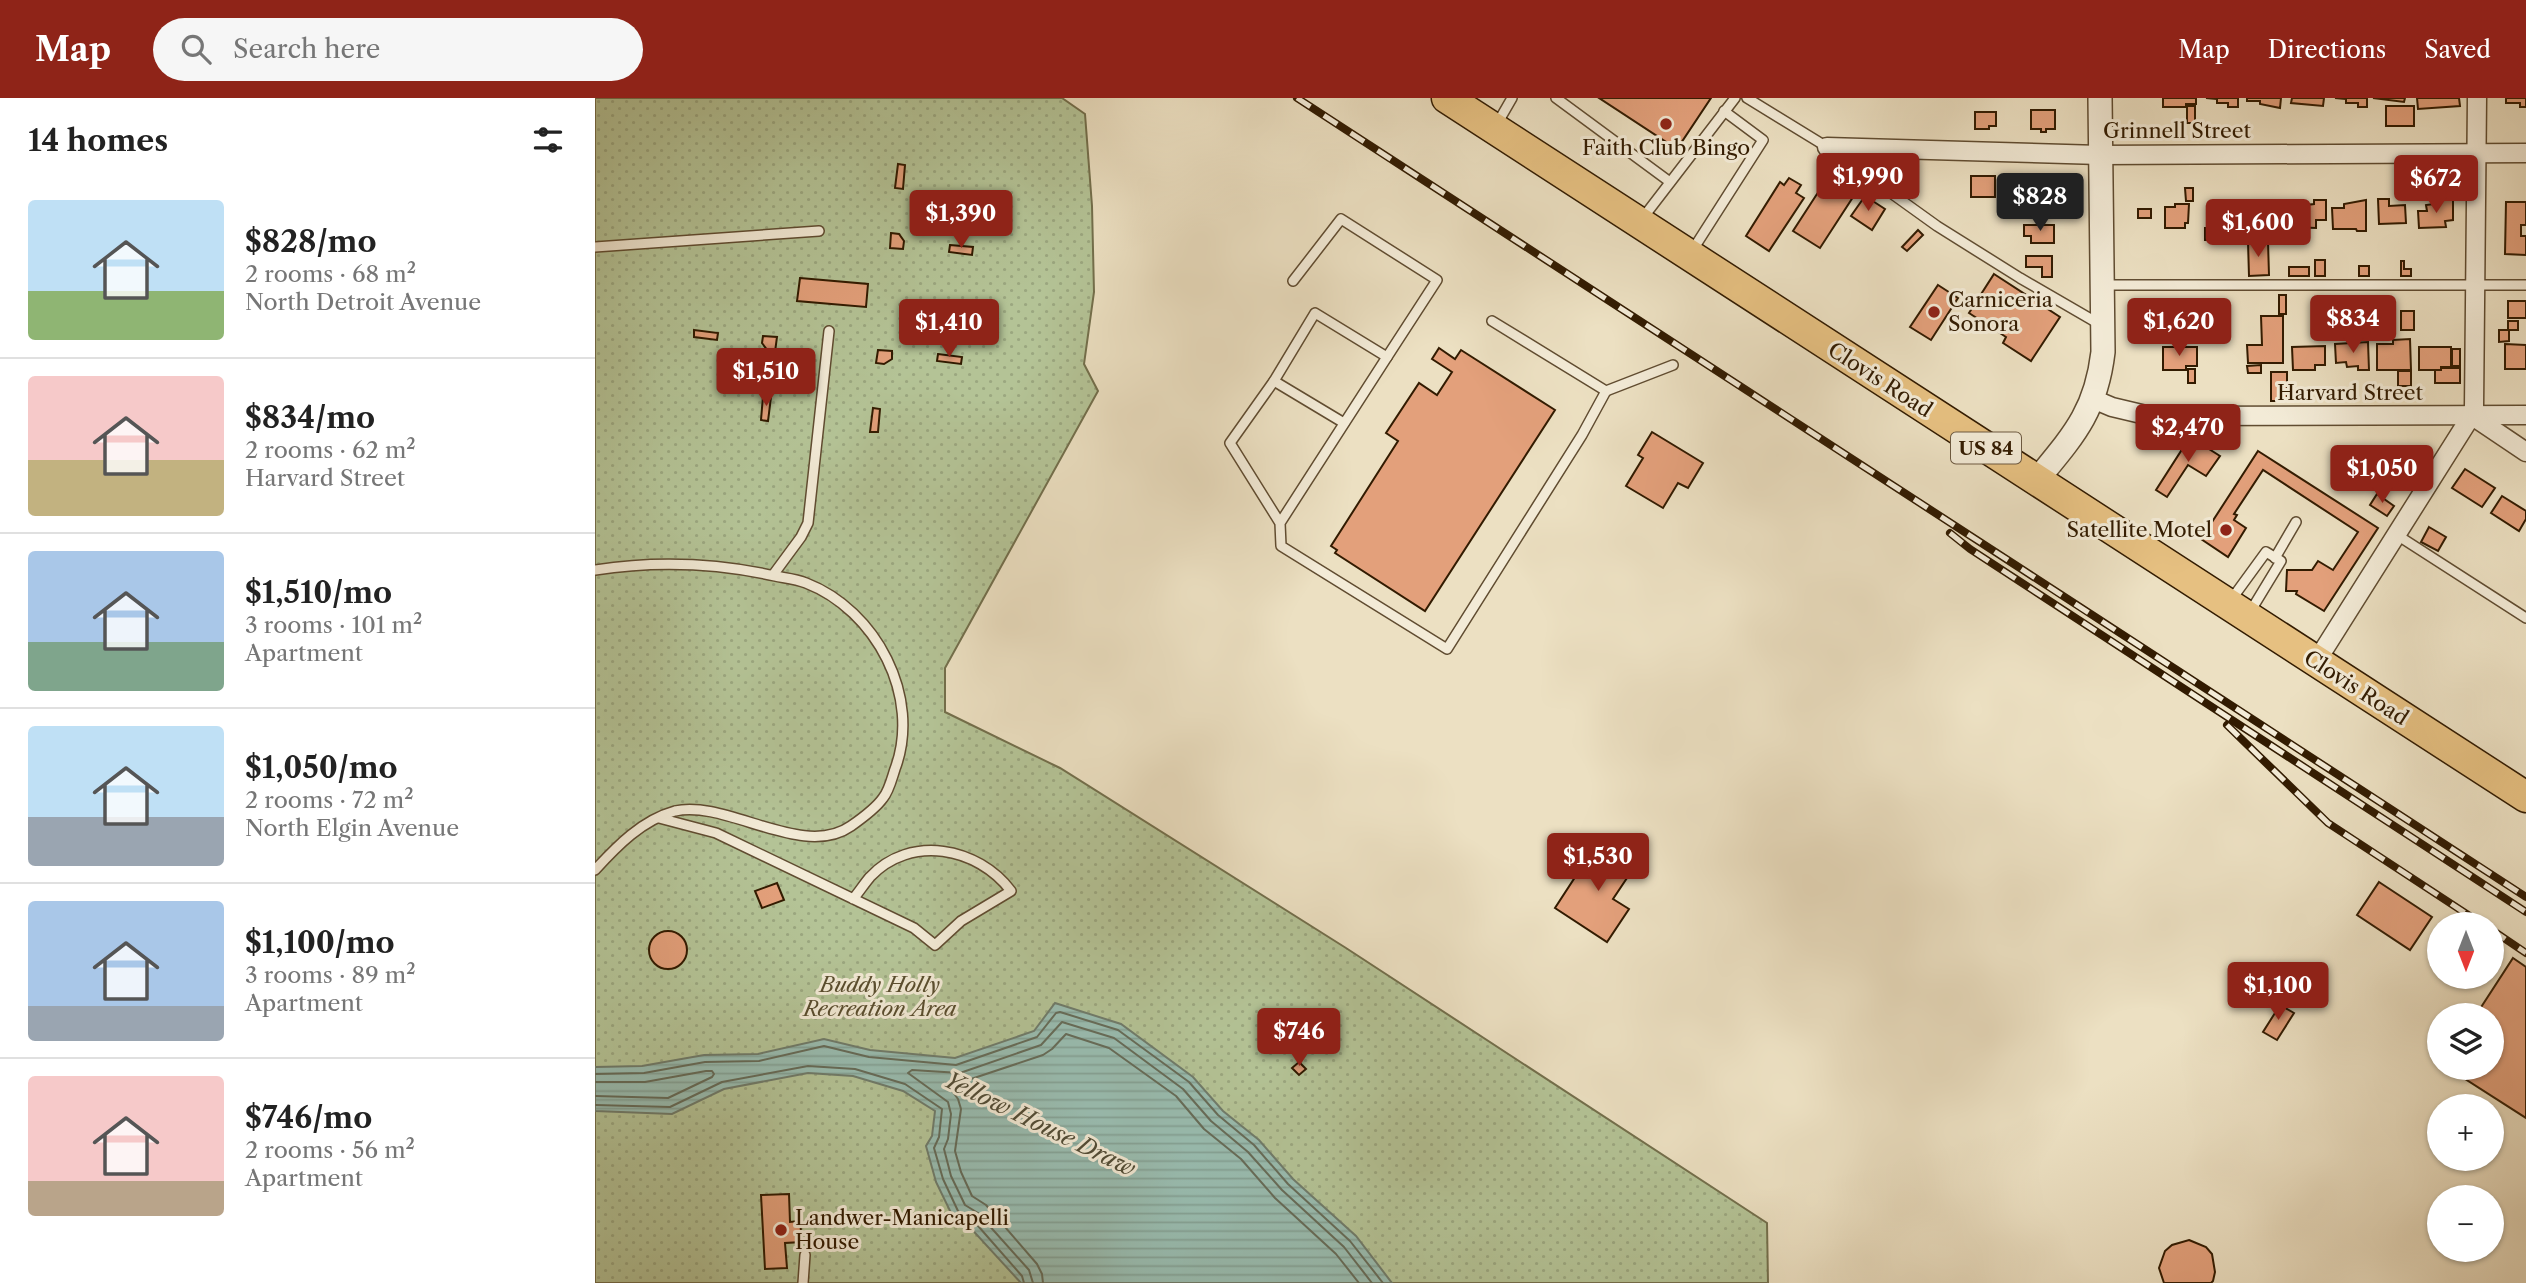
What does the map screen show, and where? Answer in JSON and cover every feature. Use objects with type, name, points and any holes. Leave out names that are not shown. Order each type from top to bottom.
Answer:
[{"type":"highway","name":"Clovis Road","points":[[1455,100],[2036,481],[2526,797]]},
{"type":"street","points":[[2036,481],[2082,423],[2100,373],[2103,326],[2100,98]]},
{"type":"street","points":[[2316,662],[2474,408],[2477,98]]},
{"type":"street","name":"Grinnell Street","points":[[1827,147],[2100,155],[2526,153]]},
{"type":"street","name":"Harvard Street","points":[[2093,398],[2112,407],[2150,416],[2526,415]]},
{"type":"street","points":[[2471,415],[2526,452]]},
{"type":"lane","points":[[1494,128],[1512,98]]},
{"type":"lane","points":[[1556,98],[1670,182]]},
{"type":"lane","points":[[1639,222],[1735,98]]},
{"type":"lane","points":[[1747,98],[1827,147],[1937,226],[2103,326]]},
{"type":"lane","points":[[1689,255],[1763,140],[1724,111]]},
{"type":"lane","points":[[1280,523],[1437,280],[1341,219],[1293,281]]},
{"type":"lane","points":[[595,247],[819,231]]},
{"type":"lane","points":[[2102,285],[2526,285]]},
{"type":"lane","points":[[1387,357],[1315,313],[1230,443],[1280,523],[1281,547],[1447,649],[1606,391],[1673,365]]},
{"type":"lane","points":[[1492,321],[1606,391]]},
{"type":"lane","points":[[773,575],[808,523],[829,331]]},
{"type":"lane","points":[[1273,381],[1344,423]]},
{"type":"lane","points":[[2275,558],[2296,522]]},
{"type":"lane","points":[[2397,535],[2526,618]]},
{"type":"lane","points":[[2266,552],[2281,561],[2237,611],[2266,552]]},
{"type":"lane","points":[[595,570],[631,565],[699,565],[804,582],[835,596],[867,626],[891,667],[904,708],[902,751],[884,798],[849,828],[822,836],[785,833],[706,811],[677,811],[646,823],[609,854],[595,870]]},
{"type":"lane","points":[[659,818],[716,833],[853,899],[914,928],[935,945],[961,921],[1011,891],[1000,877],[977,860],[950,852],[922,851],[894,859],[871,876],[853,899]]},
{"type":"lane","points":[[803,1283],[805,1255]]},
{"type":"green space","name":"Buddy Holly Recreation Area","points":[[595,98],[1062,98],[1085,114],[1092,206],[1094,292],[1084,364],[1098,391],[945,668],[945,712],[1060,768],[1346,948],[1767,1223],[1768,1283],[595,1283]]},
{"type":"water","name":"Yellow House Draw","points":[[1055,1003],[1121,1024],[1193,1077],[1223,1111],[1259,1140],[1293,1179],[1356,1236],[1392,1283],[1021,1283],[967,1224],[953,1217],[936,1182],[926,1146],[932,1136],[935,1111],[903,1091],[853,1076],[808,1073],[724,1089],[672,1114],[595,1111],[595,1067],[642,1066],[704,1055],[758,1054],[824,1039],[870,1050],[955,1058],[1034,1031]]},
{"type":"building","name":"Faith Club Bingo","points":[[1599,98],[1711,98],[1677,149]]},
{"type":"building","points":[[2163,98],[2196,98],[2196,104],[2163,107]]},
{"type":"building","points":[[2206,98],[2238,98],[2238,107],[2228,107],[2228,103],[2217,103],[2217,99]]},
{"type":"building","points":[[2247,98],[2281,98],[2280,108],[2260,104],[2260,101],[2247,101]]},
{"type":"building","points":[[2292,98],[2324,98],[2323,106],[2291,103]]},
{"type":"building","points":[[2335,98],[2367,98],[2367,107],[2358,107],[2358,103],[2346,103],[2346,99]]},
{"type":"building","points":[[2373,98],[2405,98],[2404,102]]},
{"type":"building","points":[[2417,98],[2459,98],[2460,106],[2418,109]]},
{"type":"building","points":[[2506,98],[2526,98],[2526,107],[2520,107],[2520,103],[2506,103]]},
{"type":"building","points":[[2187,106],[2195,106],[2195,123],[2187,123]]},
{"type":"building","points":[[2386,106],[2414,106],[2414,126],[2386,126]]},
{"type":"building","points":[[2031,110],[2055,110],[2055,129],[2041,132],[2041,129],[2031,129]]},
{"type":"building","points":[[1975,112],[1996,112],[1996,126],[1975,129]]},
{"type":"building","points":[[898,164],[905,165],[903,189],[895,188]]},
{"type":"building","points":[[1971,176],[1995,176],[1995,197],[1971,197]]},
{"type":"building","points":[[1828,177],[1855,194],[1820,248],[1793,231]]},
{"type":"building","points":[[1789,178],[1801,185],[1796,193],[1804,198],[1769,251],[1746,236],[1780,182],[1784,185]]},
{"type":"building","points":[[2185,188],[2193,188],[2193,201],[2186,201]]},
{"type":"building","points":[[1865,196],[1885,209],[1872,230],[1851,216]]},
{"type":"building","points":[[2378,199],[2389,199],[2389,206],[2405,205],[2406,223],[2379,224]]},
{"type":"building","points":[[2273,200],[2273,205],[2283,205],[2283,237],[2250,237],[2250,201]]},
{"type":"building","points":[[2314,200],[2326,200],[2326,220],[2316,220],[2316,228],[2290,227],[2290,207],[2314,204]]},
{"type":"building","points":[[2366,200],[2366,231],[2333,229],[2332,208],[2344,208],[2344,204]]},
{"type":"building","points":[[2441,200],[2453,200],[2453,220],[2445,221],[2446,227],[2419,228],[2418,211],[2427,211],[2426,205],[2441,203]]},
{"type":"building","points":[[2232,202],[2242,202],[2240,229],[2221,229],[2221,240],[2205,240],[2205,228],[2209,228],[2209,209],[2232,205]]},
{"type":"building","points":[[2506,202],[2526,202],[2526,225],[2521,225],[2521,236],[2526,236],[2526,255],[2505,254]]},
{"type":"building","points":[[2175,204],[2189,204],[2188,223],[2185,223],[2185,228],[2165,228],[2165,207],[2175,207]]},
{"type":"building","points":[[2138,209],[2151,209],[2151,218],[2138,218]]},
{"type":"building","points":[[2024,225],[2054,225],[2054,243],[2031,243],[2031,236],[2024,236]]},
{"type":"building","points":[[1918,230],[1923,235],[1907,251],[1902,247]]},
{"type":"building","points":[[891,233],[899,234],[904,241],[903,249],[890,248]]},
{"type":"building","points":[[2248,242],[2268,242],[2269,275],[2249,276]]},
{"type":"building","points":[[950,245],[973,247],[972,255],[949,252]]},
{"type":"building","points":[[2026,256],[2052,256],[2052,277],[2042,277],[2042,267],[2026,267]]},
{"type":"building","points":[[2315,260],[2325,260],[2325,276],[2315,276]]},
{"type":"building","points":[[2401,261],[2404,261],[2404,269],[2411,269],[2411,276],[2401,276]]},
{"type":"building","points":[[2359,266],[2369,266],[2369,276],[2359,276]]},
{"type":"building","points":[[2289,267],[2309,267],[2309,276],[2289,276]]},
{"type":"building","points":[[1994,274],[2060,317],[2031,361],[2003,343],[2006,337],[1969,313]]},
{"type":"building","points":[[800,278],[868,284],[866,307],[797,301]]},
{"type":"building","name":"Carniceria Sonora","points":[[1938,285],[1958,298],[1931,340],[1910,327]]},
{"type":"building","points":[[2279,295],[2286,295],[2286,314],[2279,314]]},
{"type":"building","points":[[2508,301],[2526,301],[2526,318],[2508,318]]},
{"type":"building","points":[[2401,311],[2414,311],[2414,330],[2401,330]]},
{"type":"building","points":[[2261,316],[2283,316],[2283,363],[2248,363],[2247,345],[2262,345]]},
{"type":"building","points":[[2508,321],[2518,321],[2518,330],[2508,330]]},
{"type":"building","points":[[694,330],[718,333],[717,340],[694,337]]},
{"type":"building","points":[[2499,330],[2509,330],[2509,341],[2499,342]]},
{"type":"building","points":[[763,336],[777,337],[775,352],[768,351],[762,343]]},
{"type":"building","points":[[2410,339],[2411,370],[2377,370],[2377,344],[2393,344],[2393,340]]},
{"type":"building","points":[[2368,342],[2369,370],[2358,370],[2358,366],[2347,367],[2346,362],[2336,363],[2335,344]]},
{"type":"building","points":[[2505,344],[2526,345],[2526,369],[2505,369]]},
{"type":"building","points":[[2325,346],[2325,365],[2315,365],[2315,370],[2293,370],[2292,347]]},
{"type":"building","points":[[2163,347],[2197,347],[2197,366],[2186,366],[2186,370],[2163,370]]},
{"type":"building","points":[[2419,347],[2451,347],[2451,367],[2419,370]]},
{"type":"building","points":[[1439,348],[1455,359],[1461,350],[1555,410],[1425,611],[1335,553],[1337,550],[1331,546],[1398,441],[1386,433],[1419,383],[1437,395],[1452,372],[1432,359]]},
{"type":"building","points":[[2452,349],[2460,349],[2460,366],[2452,366]]},
{"type":"building","points":[[878,350],[892,351],[892,359],[884,364],[876,363]]},
{"type":"building","points":[[938,354],[962,357],[961,364],[937,361]]},
{"type":"building","points":[[2261,365],[2261,373],[2248,373],[2247,366]]},
{"type":"building","points":[[2460,368],[2460,383],[2435,383],[2435,370]]},
{"type":"building","points":[[2188,369],[2195,369],[2195,383],[2188,383]]},
{"type":"building","points":[[2398,371],[2411,371],[2411,386],[2398,386]]},
{"type":"building","points":[[2271,372],[2287,372],[2287,401],[2271,401]]},
{"type":"building","points":[[763,396],[771,397],[768,421],[761,420]]},
{"type":"building","points":[[873,408],[880,409],[878,432],[870,432]]},
{"type":"building","points":[[1652,432],[1703,463],[1688,488],[1678,483],[1663,508],[1626,486],[1643,458],[1638,455]]},
{"type":"building","points":[[2190,437],[2220,456],[2206,476],[2188,465],[2167,497],[2156,490]]},
{"type":"building","name":"Satellite Motel","points":[[2258,451],[2378,528],[2324,611],[2296,594],[2297,591],[2286,591],[2287,570],[2312,570],[2318,561],[2333,570],[2358,532],[2263,470],[2234,514],[2237,515],[2234,520],[2246,528],[2228,557],[2201,539]]},
{"type":"building","points":[[2338,455],[2379,455],[2379,484],[2338,484]]},
{"type":"building","points":[[2411,456],[2412,477],[2386,478],[2386,457]]},
{"type":"building","points":[[2465,469],[2495,488],[2482,507],[2452,488]]},
{"type":"building","points":[[2377,494],[2394,506],[2387,516],[2370,505]]},
{"type":"building","points":[[2502,496],[2526,511],[2526,519],[2519,531],[2491,513]]},
{"type":"building","points":[[2429,527],[2446,537],[2438,551],[2421,542]]},
{"type":"building","points":[[1598,842],[1635,866],[1613,899],[1629,909],[1607,942],[1555,908]]},
{"type":"building","points":[[2379,882],[2427,914],[2427,924],[2410,950],[2357,915]]},
{"type":"building","points":[[777,883],[784,900],[762,908],[755,891]]},
{"type":"building","points":[[668,931],[681,937],[687,950],[681,963],[668,969],[655,963],[649,950],[655,937]]},
{"type":"building","points":[[2513,958],[2526,967],[2526,1118],[2504,1104],[2504,1094],[2489,1094],[2467,1080],[2504,1080],[2504,1003],[2484,1003],[2493,989],[2504,989],[2504,972]]},
{"type":"building","points":[[2280,1005],[2294,1013],[2277,1040],[2263,1032]]},
{"type":"building","points":[[1299,1062],[1306,1069],[1299,1075],[1292,1068]]},
{"type":"building","name":"Landwer-Manicapelli House","points":[[789,1194],[790,1222],[800,1221],[802,1242],[785,1243],[787,1268],[765,1269],[761,1195]]},
{"type":"building","points":[[2189,1240],[2206,1247],[2212,1254],[2215,1272],[2213,1281],[2164,1283],[2159,1268],[2165,1251],[2172,1245]]},
{"type":"railway","points":[[1297,98],[2526,897]]},
{"type":"railway","points":[[1950,533],[1970,549],[2526,912]]},
{"type":"railway","points":[[2227,725],[2328,823],[2464,912]]},
{"type":"railway","points":[[2504,938],[2526,953]]},
{"type":"place","name":"Faith Club Bingo","points":[[1666,124]]},
{"type":"place","name":"Carniceria Sonora","points":[[1934,312]]},
{"type":"place","name":"Satellite Motel","points":[[2226,530]]},
{"type":"place","name":"Landwer-Manicapelli House","points":[[781,1230]]}]
